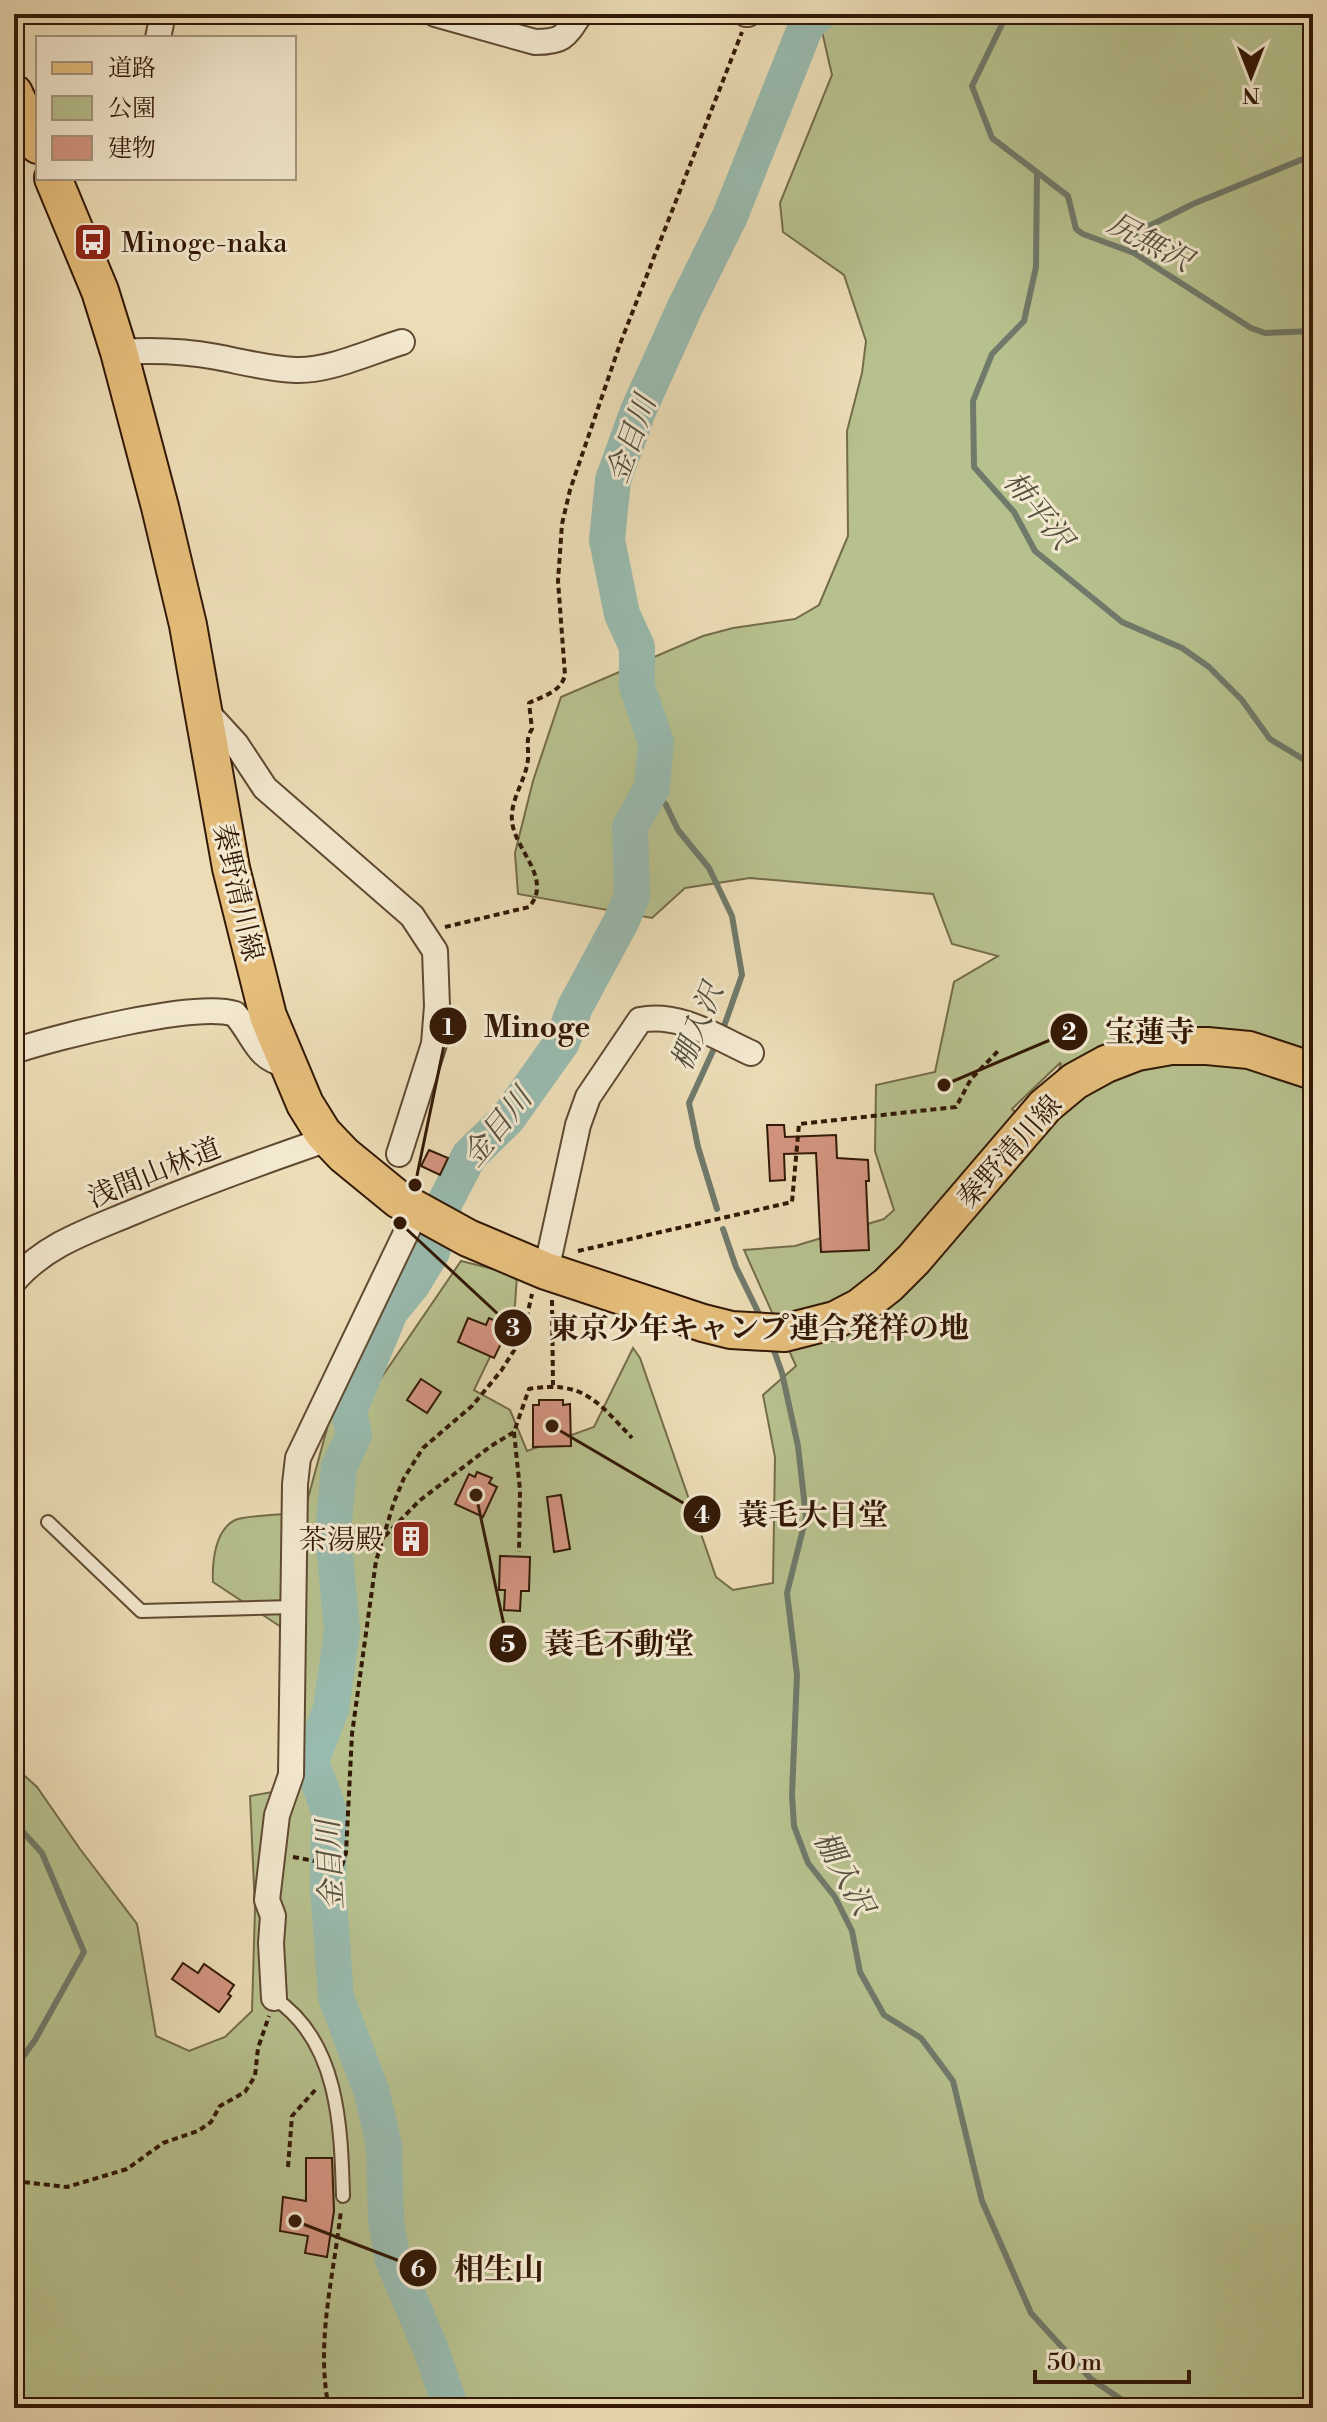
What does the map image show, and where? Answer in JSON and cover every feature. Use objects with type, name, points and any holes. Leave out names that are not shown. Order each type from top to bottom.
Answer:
[{"type":"main road","points":[[14,93],[35,131]]},
{"type":"main road","name":"秦野清川線","points":[[54,180],[100,291],[160,507],[188,625],[231,868],[268,1016],[305,1104],[328,1139],[384,1188],[468,1238],[545,1271],[703,1323],[770,1333],[835,1320],[860,1307],[888,1285],[914,1259],[1045,1106],[1075,1081],[1106,1064],[1137,1052],[1171,1046],[1207,1046],[1249,1050],[1313,1071]]},
{"type":"street","points":[[158,36],[163,14]]},
{"type":"street","points":[[435,14],[535,42],[564,38],[580,14]]},
{"type":"street","points":[[119,352],[144,350],[200,355],[299,370],[402,342]]},
{"type":"street","points":[[202,706],[236,744],[265,788],[412,916],[435,951],[437,1006],[434,1044],[399,1154]]},
{"type":"street","points":[[14,1051],[46,1040],[95,1030],[178,1014],[219,1011],[235,1014],[263,1055],[271,1061],[287,1065]]},
{"type":"street","points":[[545,1271],[578,1125],[588,1097],[640,1020],[657,1016],[690,1025],[751,1053]]},
{"type":"street","name":"浅間山林道","points":[[14,1281],[27,1266],[57,1244],[199,1184],[328,1139]]},
{"type":"street","points":[[274,1998],[273,1916],[267,1900],[277,1815],[291,1775],[292,1607],[298,1458],[423,1214]]},
{"type":"lane","points":[[48,1522],[141,1611],[292,1607]]},
{"type":"lane","points":[[274,1998],[309,2034],[323,2056],[340,2131],[343,2196]]},
{"type":"path","points":[[423,932],[529,907],[536,900],[537,885],[532,865],[513,826],[513,810],[528,757],[528,735],[532,729],[529,703],[557,689],[565,675],[558,581],[562,524],[570,490],[620,344],[747,14]]},
{"type":"path","points":[[271,1853],[342,1866],[346,1853],[352,1734],[376,1561],[383,1538],[404,1478],[423,1448],[472,1406],[501,1371],[522,1338],[545,1271],[553,1257],[792,1202],[799,1124],[956,1107],[971,1079],[1000,1049]]},
{"type":"path","points":[[545,1271],[553,1385]]},
{"type":"path","points":[[519,1552],[520,1490],[514,1432],[529,1389],[553,1385],[583,1391],[632,1438]]},
{"type":"path","points":[[383,1538],[419,1501],[514,1432]]},
{"type":"path","points":[[14,2181],[67,2187],[127,2169],[163,2143],[198,2131],[211,2122],[220,2106],[245,2092],[255,2076],[258,2048],[274,1998]]},
{"type":"path","points":[[288,2167],[292,2116],[328,2073]]},
{"type":"path","points":[[329,2408],[325,2392],[326,2333],[330,2278],[343,2196]]},
{"type":"green space","points":[[818,14],[1313,14],[1313,2408],[14,2408],[14,1766],[37,1787],[137,1924],[156,2036],[189,2051],[225,2037],[252,2011],[255,1909],[250,1796],[290,1789],[290,1633],[213,1582],[214,1556],[223,1531],[241,1518],[304,1513],[332,1410],[375,1387],[461,1261],[517,1275],[515,1305],[474,1390],[510,1410],[527,1451],[594,1427],[633,1348],[640,1358],[716,1577],[733,1590],[773,1583],[775,1457],[763,1395],[796,1366],[744,1250],[795,1246],[884,1219],[894,1210],[875,1151],[876,1085],[935,1072],[954,982],[998,956],[952,944],[933,894],[750,878],[685,888],[652,918],[518,894],[515,853],[533,781],[561,697],[703,636],[733,628],[795,619],[819,605],[848,536],[847,431],[862,373],[866,341],[844,275],[783,232],[780,203],[832,75]],"holes":[[[1061,1064],[1034,1131],[1012,1109]]]},
{"type":"building","points":[[767,1125],[784,1125],[785,1137],[836,1135],[837,1158],[868,1160],[869,1250],[821,1252],[816,1153],[784,1154],[785,1180],[770,1181]]},
{"type":"building","points":[[429,1150],[448,1158],[440,1175],[421,1166]]},
{"type":"building","points":[[468,1318],[486,1325],[489,1318],[509,1327],[494,1358],[458,1342]]},
{"type":"building","points":[[421,1379],[441,1392],[427,1413],[407,1400]]},
{"type":"building","points":[[539,1400],[563,1400],[563,1405],[570,1404],[571,1446],[533,1447],[533,1405],[539,1405]]},
{"type":"building","points":[[477,1472],[492,1478],[489,1483],[497,1487],[483,1517],[455,1504],[469,1474],[475,1477]]},
{"type":"building","points":[[561,1495],[570,1549],[554,1552],[547,1497]]},
{"type":"building","name":"茶湯殿","points":[[405,1522],[427,1529],[417,1557],[395,1550]]},
{"type":"building","points":[[500,1556],[530,1557],[529,1591],[521,1591],[520,1611],[504,1610],[505,1590],[499,1590]]},
{"type":"building","points":[[183,1963],[198,1973],[204,1964],[234,1985],[228,1994],[231,1996],[219,2012],[172,1979]]},
{"type":"building","points":[[306,2158],[332,2158],[334,2211],[327,2257],[305,2253],[308,2236],[280,2231],[283,2197],[306,2201]]},
{"type":"waterway","name":"金目川","points":[[451,2408],[430,2347],[393,2260],[386,2222],[384,2145],[372,2093],[336,1997],[328,1887],[329,1811],[311,1761],[331,1709],[342,1631],[333,1533],[339,1467],[354,1435],[349,1411],[390,1312],[412,1285],[432,1252],[445,1202],[469,1156],[508,1118],[562,1042],[575,1007],[632,896],[630,827],[652,788],[656,742],[637,687],[637,647],[622,614],[607,540],[613,480],[638,411],[730,216],[806,26],[818,14]]},
{"type":"waterway","name":"尻無沢","points":[[1007,14],[972,86],[992,138],[1068,196],[1076,229],[1134,253],[1251,328],[1265,333],[1313,331]]},
{"type":"waterway","points":[[1134,253],[1135,233],[1193,204],[1313,155]]},
{"type":"waterway","name":"柿平沢","points":[[1037,173],[1036,267],[1024,321],[992,354],[973,401],[974,467],[1014,512],[1035,551],[1122,622],[1182,648],[1209,667],[1242,700],[1270,739],[1313,765]]},
{"type":"waterway","name":"棚入沢","points":[[652,788],[666,805],[678,830],[709,868],[732,916],[742,975],[722,1032]]},
{"type":"waterway","name":"棚入沢","points":[[717,1042],[689,1103],[698,1147],[717,1209]]},
{"type":"waterway","name":"棚入沢","points":[[723,1229],[736,1267],[762,1320]]},
{"type":"waterway","name":"棚入沢","points":[[772,1345],[782,1373],[798,1446],[806,1517],[787,1593],[797,1675],[792,1795],[794,1826],[808,1863],[835,1897],[852,1931],[860,1972],[884,2015],[921,2038],[953,2081],[982,2201],[1031,2313],[1091,2379],[1134,2408]]},
{"type":"waterway","points":[[14,1822],[42,1853],[84,1952],[35,2040],[14,2069]]},
{"type":"place","name":"Minoge-naka","points":[[93,242]]},
{"type":"place","name":"宝蓮寺","points":[[944,1085]]},
{"type":"place","name":"Minoge","points":[[415,1185]]},
{"type":"place","name":"東京少年キャンプ連合発祥の地","points":[[400,1223]]},
{"type":"place","name":"蓑毛大日堂","points":[[552,1426]]},
{"type":"place","name":"蓑毛不動堂","points":[[476,1495]]},
{"type":"place","name":"茶湯殿","points":[[411,1539]]},
{"type":"place","name":"相生山","points":[[295,2221]]}]
